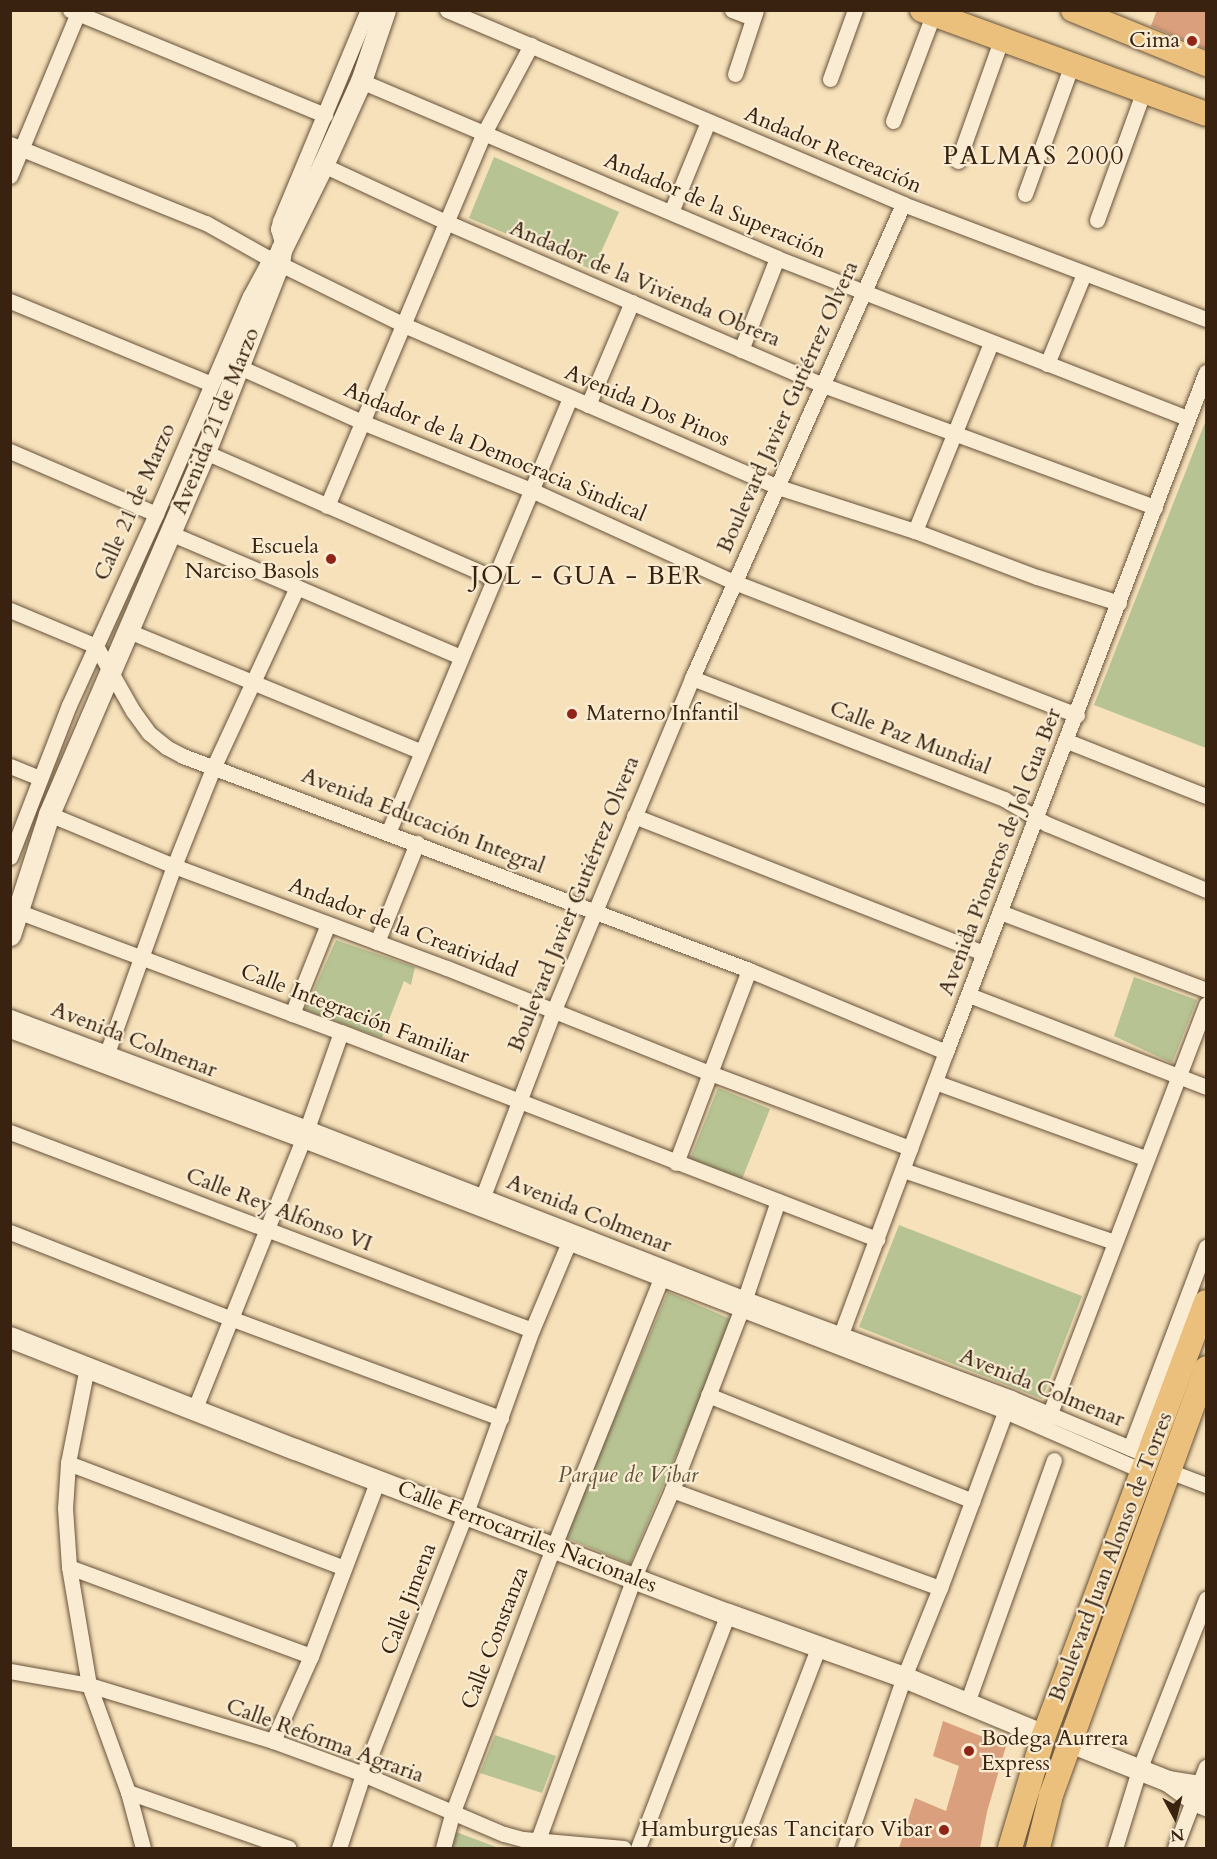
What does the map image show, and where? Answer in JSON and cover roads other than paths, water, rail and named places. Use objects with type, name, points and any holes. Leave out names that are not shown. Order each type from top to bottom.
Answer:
[{"type":"main road","points":[[1073,10],[1206,64]]},
{"type":"main road","points":[[928,13],[1206,114]]},
{"type":"main road","name":"Boulevard Juan Alonso de Torres","points":[[1010,1848],[1044,1735],[1141,1458],[1206,1302]]},
{"type":"main road","name":"Boulevard Juan Alonso de Torres","points":[[1038,1848],[1051,1795],[1206,1368]]},
{"type":"street","points":[[278,255],[280,221],[368,10]]},
{"type":"street","name":"Avenida 21 de Marzo","points":[[10,935],[49,814],[126,630],[205,452],[278,255],[323,165],[361,81],[385,10]]},
{"type":"street","name":"Andador Recreación","points":[[447,10],[903,204],[1206,319]]},
{"type":"street","points":[[732,10],[754,14],[735,74]]},
{"type":"street","points":[[830,79],[855,10]]},
{"type":"street","points":[[10,176],[16,146],[75,12],[325,115]]},
{"type":"street","points":[[893,121],[928,13]]},
{"type":"street","points":[[958,161],[1001,40]]},
{"type":"street","points":[[327,506],[484,133],[531,45]]},
{"type":"street","points":[[1024,194],[1072,64]]},
{"type":"street","name":"Andador de la Superación","points":[[361,81],[777,258],[1188,418]]},
{"type":"street","points":[[1097,220],[1144,90]]},
{"type":"street","points":[[672,212],[708,122]]},
{"type":"street","name":"Avenida Dos Pinos","points":[[16,146],[206,223],[278,255],[404,325],[778,487],[915,531],[1037,578],[1119,603]]},
{"type":"street","name":"Andador de la Vivienda Obrera","points":[[323,165],[446,222],[823,385],[1155,507]]},
{"type":"street","name":"Boulevard Javier Gutiérrez Olvera","points":[[483,1196],[554,1010],[692,678],[903,204]]},
{"type":"street","name":"Calle 21 de Marzo","points":[[10,857],[39,778],[250,296],[278,255]]},
{"type":"street","points":[[741,350],[777,258]]},
{"type":"street","points":[[1047,364],[1084,274]]},
{"type":"street","points":[[10,301],[211,384]]},
{"type":"street","points":[[588,405],[632,302]]},
{"type":"street","points":[[915,531],[952,433],[991,343]]},
{"type":"street","name":"Andador de la Democracia Sindical","points":[[237,366],[362,422],[531,490],[734,582],[1077,715]]},
{"type":"street","name":"Avenida Pioneros de Jol Gua Ber","points":[[838,1341],[1206,372]]},
{"type":"street","points":[[388,833],[420,751],[570,397]]},
{"type":"street","points":[[10,451],[156,514]]},
{"type":"street","points":[[205,452],[494,578]]},
{"type":"street","points":[[170,533],[461,657]]},
{"type":"street","points":[[107,1053],[174,866],[214,766],[297,587]]},
{"type":"street","points":[[10,610],[96,646]]},
{"type":"street","points":[[126,630],[420,751]]},
{"type":"street","name":"Avenida Educación Integral","points":[[96,646],[133,711],[149,733],[166,747],[750,970],[946,1052]]},
{"type":"street","name":"Calle Paz Mundial","points":[[692,678],[1004,799],[1035,818],[1206,890]]},
{"type":"street","points":[[1067,741],[1206,796]]},
{"type":"street","points":[[10,766],[39,778]]},
{"type":"street","name":"Andador de la Creatividad","points":[[49,814],[174,866],[910,1148]]},
{"type":"street","points":[[634,816],[984,953]]},
{"type":"street","points":[[376,942],[417,843]]},
{"type":"street","name":"Calle Integración Familiar","points":[[17,911],[341,1032],[877,1239]]},
{"type":"street","points":[[1000,912],[1206,990]]},
{"type":"street","points":[[292,1014],[328,924]]},
{"type":"street","points":[[676,1163],[750,970]]},
{"type":"street","points":[[969,995],[1206,1087]]},
{"type":"street","points":[[1047,1421],[1206,1004]]},
{"type":"street","name":"Avenida Colmenar","points":[[10,1017],[107,1053],[305,1134],[743,1305],[1141,1458]]},
{"type":"street","name":"Avenida Colmenar","points":[[10,1030],[483,1196],[661,1279],[743,1305]]},
{"type":"street","points":[[195,1408],[305,1134],[341,1032]]},
{"type":"street","points":[[935,1082],[1146,1158]]},
{"type":"street","name":"Calle Rey Alfonso VI","points":[[10,1132],[532,1330]]},
{"type":"street","points":[[903,1170],[1114,1242]]},
{"type":"street","points":[[536,1845],[634,1577],[672,1490],[743,1305],[778,1201]]},
{"type":"street","points":[[10,1232],[230,1318],[501,1418]]},
{"type":"street","name":"Calle Jimena","points":[[339,1848],[363,1774],[466,1513],[532,1330],[571,1237]]},
{"type":"street","points":[[1141,1458],[1206,1247]]},
{"type":"street","name":"Calle Constanza","points":[[443,1848],[452,1814],[554,1546],[661,1279]]},
{"type":"street","name":"Calle Ferrocarriles Nacionales","points":[[10,1337],[728,1614],[904,1677],[1044,1735]]},
{"type":"street","points":[[87,1367],[68,1463],[65,1508],[69,1567],[89,1685],[128,1792],[143,1848]]},
{"type":"street","points":[[708,1395],[973,1501]]},
{"type":"street","points":[[844,1848],[904,1677],[940,1588],[1008,1405]]},
{"type":"street","name":"Avenida Colmenar","points":[[1047,1421],[1141,1458]]},
{"type":"street","points":[[967,1703],[1054,1460]]},
{"type":"street","points":[[68,1463],[344,1568]]},
{"type":"street","points":[[1169,1471],[1206,1485]]},
{"type":"street","points":[[273,1741],[311,1656],[378,1480]]},
{"type":"street","points":[[672,1490],[940,1588]]},
{"type":"street","points":[[69,1567],[311,1656]]},
{"type":"street","points":[[1115,1848],[1139,1770],[1206,1599]]},
{"type":"street","points":[[638,1848],[728,1614]]},
{"type":"street","points":[[741,1848],[819,1646]]},
{"type":"street","name":"Calle Reforma Agraria","points":[[10,1671],[89,1685],[273,1741],[363,1774],[452,1814],[536,1845],[624,1848]]},
{"type":"street","points":[[1070,1742],[1167,1781],[1202,1789],[1175,1848]]},
{"type":"street","points":[[128,1792],[289,1848]]},
{"type":"place","name":"Cima","points":[[1192,41]]},
{"type":"place","name":"Escuela Narciso Basols","points":[[331,559]]},
{"type":"place","name":"Materno Infantil","points":[[572,714]]},
{"type":"place","name":"Bodega Aurrera Express","points":[[969,1751]]},
{"type":"place","name":"Hamburguesas Tancitaro Vibar","points":[[944,1830]]},
{"type":"district","name":"PALMAS 2000","points":[[1034,156]]},
{"type":"district","name":"JOL - GUA - BER","points":[[587,576]]},
{"type":"park label","name":"Parque de Vibar","points":[[628,1476]]}]
